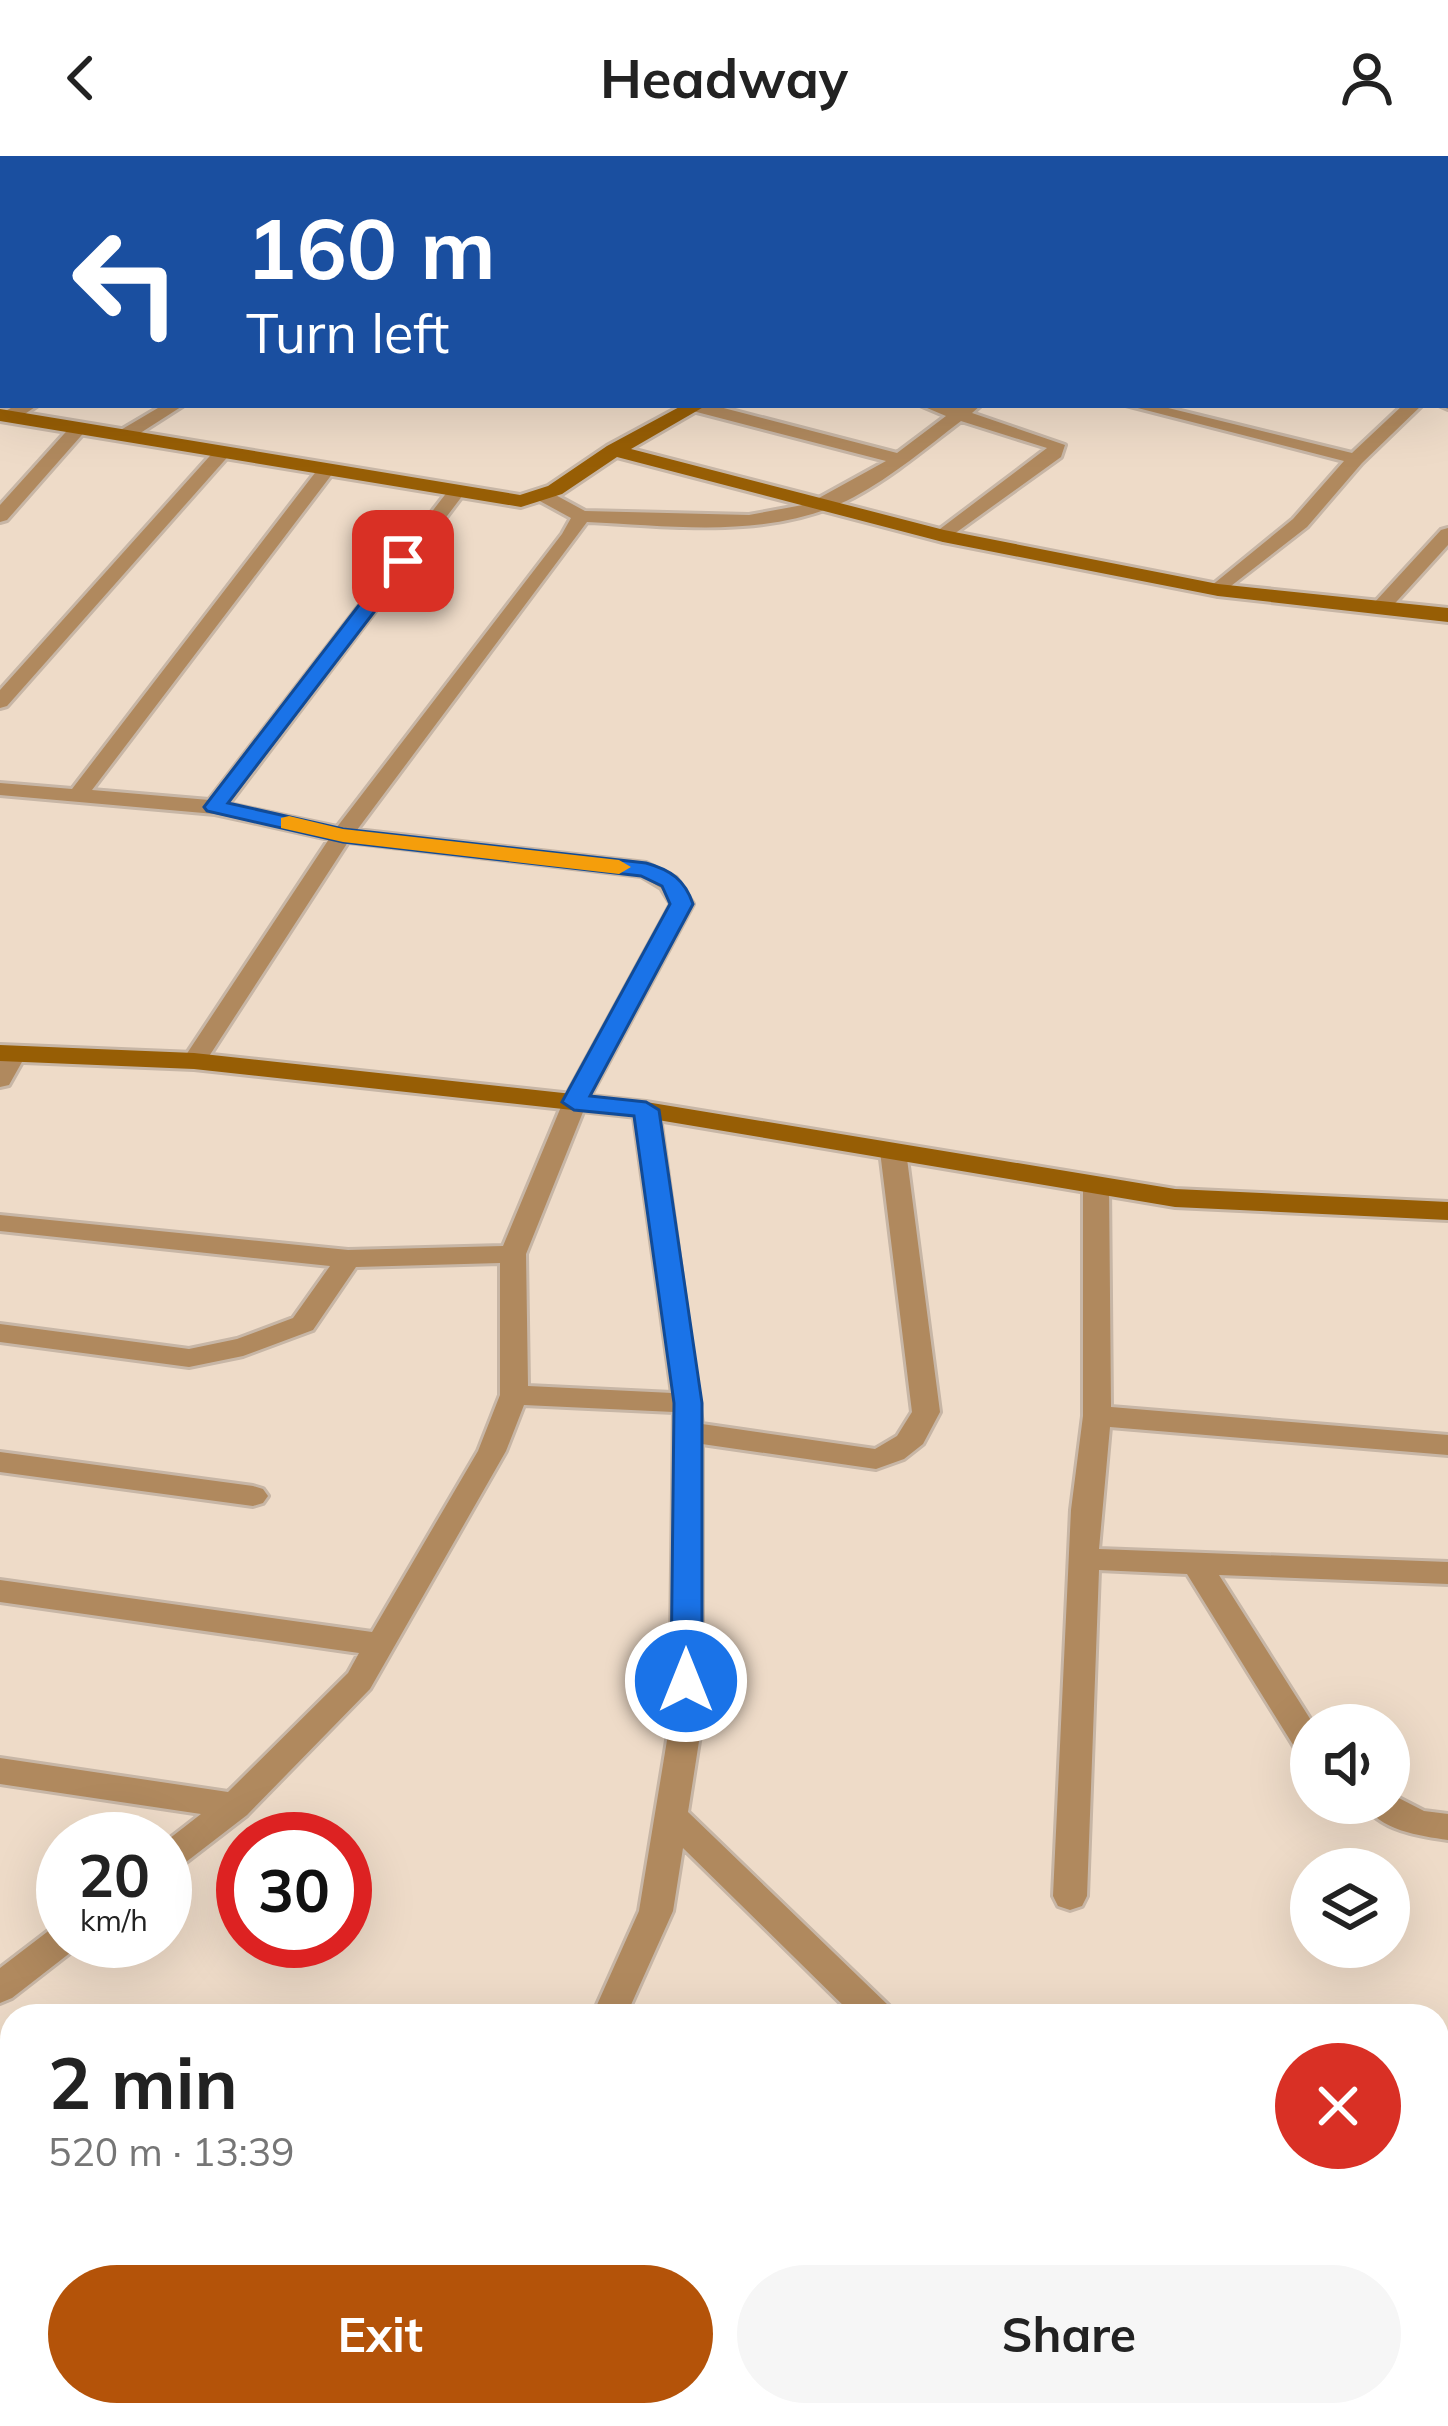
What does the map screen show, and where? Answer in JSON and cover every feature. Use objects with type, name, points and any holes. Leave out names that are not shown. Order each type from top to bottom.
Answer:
[{"type":"street","points":[[125,435],[170,408]]},
{"type":"street","points":[[5,416],[509,500],[544,496],[614,450],[692,408]]},
{"type":"street","points":[[704,408],[897,458]]},
{"type":"street","points":[[1147,408],[1356,459]]},
{"type":"street","points":[[1218,590],[1300,523],[1356,459],[1410,408]]},
{"type":"street","points":[[544,496],[581,516],[747,519],[816,506],[843,496],[966,409],[1056,445],[1055,453],[943,536]]},
{"type":"street","points":[[0,516],[79,428]]},
{"type":"street","points":[[614,450],[943,536],[1218,590],[1448,615]]},
{"type":"street","points":[[0,702],[223,452]]},
{"type":"street","points":[[76,796],[327,469]]},
{"type":"street","points":[[214,807],[457,491]]},
{"type":"street","points":[[194,1060],[343,835],[581,516]]},
{"type":"street","points":[[1381,608],[1448,535]]},
{"type":"street","points":[[0,789],[214,807],[343,835],[646,870],[670,881],[682,904],[574,1102],[512,1254],[514,1395],[492,1450],[359,1681],[235,1806],[192,1839]]},
{"type":"street","points":[[0,1080],[8,1053],[194,1060],[646,1110],[1175,1198],[1448,1211]]},
{"type":"street","points":[[614,2004],[656,1911],[686,1723],[688,1417],[646,1110]]},
{"type":"street","points":[[514,1395],[688,1417],[876,1459],[901,1452],[918,1432],[926,1412],[893,1151]]},
{"type":"street","points":[[1070,1895],[1084,1559],[1097,1416],[1096,1185]]},
{"type":"street","points":[[0,1223],[348,1259],[512,1254]]},
{"type":"street","points":[[0,1333],[189,1358],[243,1347],[303,1324],[348,1259]]},
{"type":"street","points":[[1097,1416],[1448,1445]]},
{"type":"street","points":[[0,1462],[254,1496]]},
{"type":"street","points":[[1084,1559],[1448,1573]]},
{"type":"street","points":[[1196,1563],[1290,1713]]},
{"type":"street","points":[[0,1591],[382,1645]]},
{"type":"street","points":[[0,1771],[235,1806]]},
{"type":"street","points":[[671,1816],[865,2004]]},
{"type":"street","points":[[1410,1819],[1448,1827]]},
{"type":"street","points":[[0,1988],[36,1960]]},
{"type":"slow traffic","points":[[289,823],[343,835],[619,867]]},
{"type":"route","points":[[403,561],[214,807],[343,835],[646,870],[670,881],[677,891],[682,904],[574,1102],[646,1110],[688,1403],[686,1681]]}]
